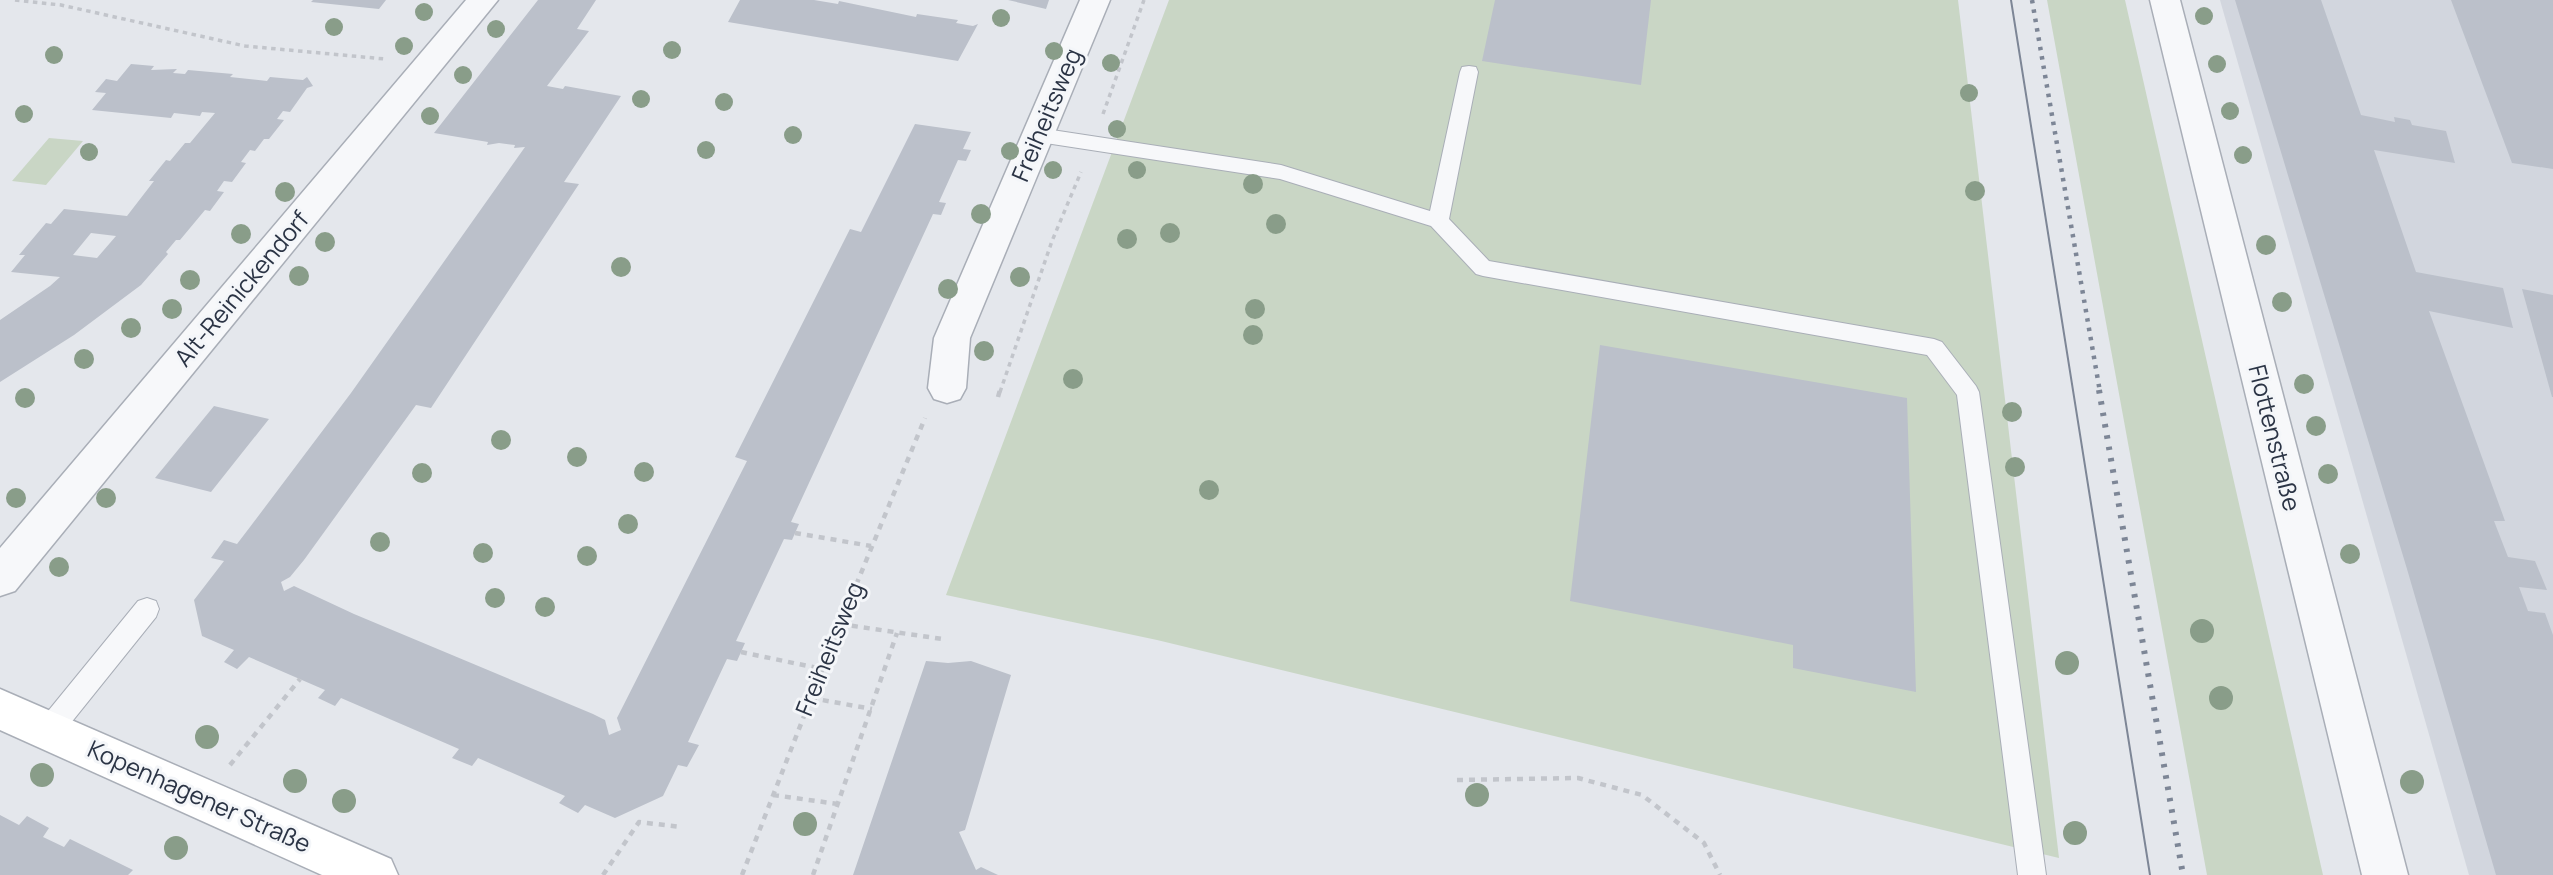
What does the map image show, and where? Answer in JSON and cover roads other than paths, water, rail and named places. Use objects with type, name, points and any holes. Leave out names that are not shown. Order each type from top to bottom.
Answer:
[{"type":"main road","name":"Kopenhagener Straße","points":[[24,720],[375,875]]},
{"type":"street","name":"Alt-Reinickendorf","points":[[0,578],[483,0]]},
{"type":"street","name":"Freiheitsweg","points":[[947,388],[952,338],[1095,0]]},
{"type":"street","name":"Flottenstraße","points":[[2165,0],[2385,875]]},
{"type":"lane","points":[[1438,221],[1469,72]]},
{"type":"lane","points":[[1039,135],[1281,173],[1438,221],[1483,268],[1934,348],[1968,393],[2032,875]]},
{"type":"lane","points":[[24,720],[147,609]]},
{"type":"tram line","points":[[2011,0],[2150,875]]},
{"type":"railway","points":[[2032,0],[2100,392]]},
{"type":"railway","points":[[2099,390],[2183,875]]}]
